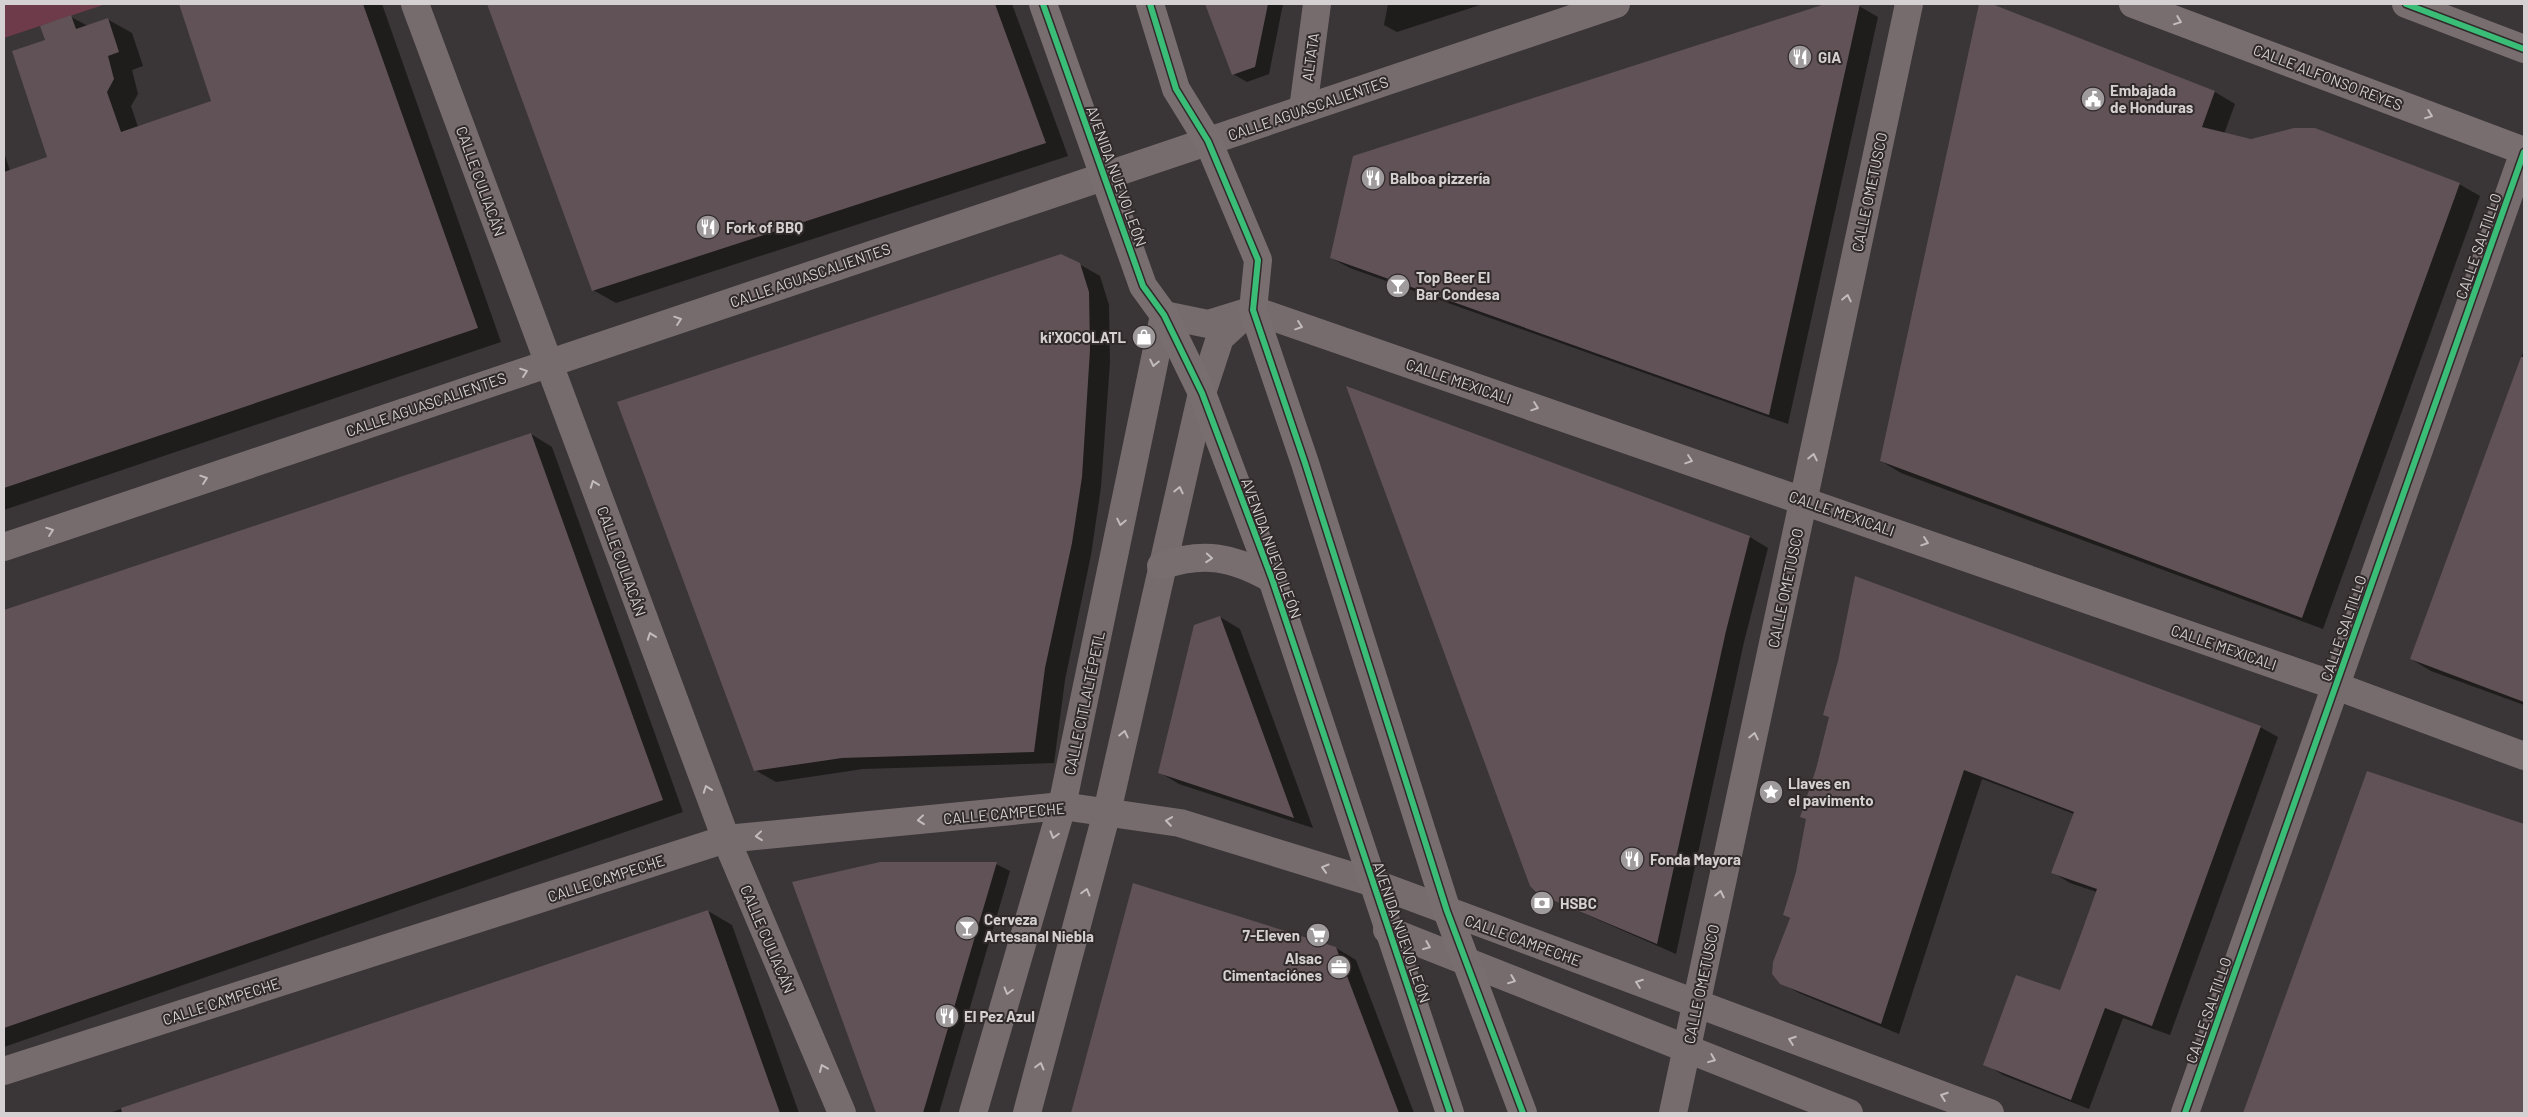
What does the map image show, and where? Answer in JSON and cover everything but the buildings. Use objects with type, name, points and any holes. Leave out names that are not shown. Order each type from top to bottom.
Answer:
[{"type":"main road","name":"AVENIDA NUEVO LEÓN","points":[[1043,4],[1143,286],[1164,315],[1202,393],[1272,579],[1371,882],[1450,1113]]},
{"type":"main road","points":[[1150,4],[1176,89],[1208,142],[1258,260],[1253,310],[1308,473],[1447,911],[1523,1113]]},
{"type":"main road","name":"CALLE ALFONSO REYES","points":[[2132,4],[2524,152]]},
{"type":"main road","points":[[2406,4],[2524,49]]},
{"type":"main road","points":[[1161,566],[1181,559],[1202,557],[1226,559],[1248,565],[1272,579]]},
{"type":"street","name":"CALLE CULIACÁN","points":[[415,4],[726,839],[842,1113]]},
{"type":"street","name":"ALTATA","points":[[1303,109],[1317,4]]},
{"type":"street","name":"CALLE AGUASCALIENTES","points":[[4,546],[1616,4]]},
{"type":"street","name":"CALLE OMETUSCO","points":[[1673,1113],[1909,4]]},
{"type":"street","name":"CALLE SALTILLO","points":[[2185,1113],[2524,152]]},
{"type":"street","name":"CALLE MEXICALI","points":[[1253,310],[2336,686],[2524,756]]},
{"type":"street","points":[[1164,315],[1208,324],[1253,310]]},
{"type":"street","points":[[1027,1113],[1107,812],[1161,566],[1202,393],[1220,338],[1253,310]]},
{"type":"street","name":"CALLE CITLALTÉPETL","points":[[973,1113],[1062,806],[1164,315]]},
{"type":"street","name":"CALLE CAMPECHE","points":[[4,1071],[726,839],[1062,806],[1180,823],[1371,882],[1990,1113]]},
{"type":"street","points":[[1387,930],[1849,1113]]},
{"type":"shaded area","points":[[4,4],[106,4],[4,38]]},
{"type":"cycle path","points":[[1043,4],[1143,286],[1164,315],[1202,393],[1272,579],[1450,1113]]},
{"type":"cycle path","points":[[1150,4],[1176,89],[1208,141],[1258,260],[1253,310],[1305,463],[1447,911],[1523,1113]]},
{"type":"cycle path","points":[[2406,4],[2524,49]]},
{"type":"cycle path","points":[[2185,1113],[2524,152]]},
{"type":"place","name":"GIA","points":[[1800,57]]},
{"type":"place","name":"Embajada de Honduras","points":[[2093,99]]},
{"type":"place","name":"Balboa pizzería","points":[[1373,178]]},
{"type":"place","name":"Fork of BBQ","points":[[708,227]]},
{"type":"place","name":"Top Beer El Bar Condesa","points":[[1398,286]]},
{"type":"place","name":"ki'XOCOLATL","points":[[1144,337]]},
{"type":"place","name":"Llaves en el pavimento","points":[[1771,792]]},
{"type":"place","name":"Fonda Mayora","points":[[1632,859]]},
{"type":"place","name":"HSBC","points":[[1542,903]]},
{"type":"place","name":"Cerveza Artesanal Niebla","points":[[967,928]]},
{"type":"place","name":"7-Eleven","points":[[1318,935]]},
{"type":"place","name":"Alsac Cimentaciónes","points":[[1339,967]]},
{"type":"place","name":"El Pez Azul","points":[[947,1016]]}]
